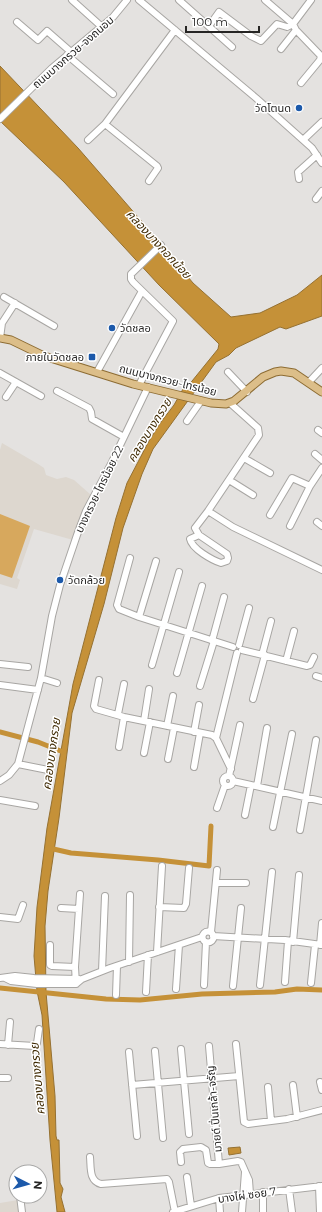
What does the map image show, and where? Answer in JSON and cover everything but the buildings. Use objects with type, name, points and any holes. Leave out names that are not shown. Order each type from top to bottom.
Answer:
[{"type":"main road","name":"ถนนบางกรวย-ไทรน้อย","points":[[0,338],[10,340],[44,356],[148,388],[221,404],[230,403],[238,399],[263,377],[281,371],[294,373],[322,392]]},
{"type":"street","points":[[72,0],[102,28]]},
{"type":"street","name":"ถนนบางกรวย-จงถนอม","points":[[0,119],[69,53],[102,28],[127,0]]},
{"type":"street","points":[[139,0],[256,98],[303,140],[317,155],[322,163]]},
{"type":"street","points":[[179,0],[232,47]]},
{"type":"street","points":[[265,0],[293,24],[296,30],[322,56],[301,83]]},
{"type":"street","points":[[209,26],[219,12],[251,36],[261,41],[277,24],[287,27],[293,24],[311,0]]},
{"type":"street","points":[[17,22],[38,40],[47,31],[112,94]]},
{"type":"street","points":[[88,140],[105,124],[175,30]]},
{"type":"street","points":[[281,49],[296,30]]},
{"type":"street","points":[[303,140],[322,122]]},
{"type":"street","points":[[105,124],[157,166],[157,171],[149,181]]},
{"type":"street","points":[[299,179],[298,172],[317,155]]},
{"type":"street","points":[[316,199],[322,191]]},
{"type":"street","points":[[139,385],[173,321],[133,282],[130,277],[140,265],[161,246]]},
{"type":"street","points":[[97,372],[142,291]]},
{"type":"street","points":[[4,297],[54,326]]},
{"type":"street","points":[[0,338],[2,323],[15,303]]},
{"type":"street","points":[[309,382],[322,368]]},
{"type":"street","points":[[228,372],[246,392]]},
{"type":"street","points":[[0,373],[42,396]]},
{"type":"street","points":[[6,397],[16,382]]},
{"type":"street","name":"บางกรวย-ไทรน้อย 22","points":[[18,764],[41,678],[52,616],[60,585],[77,535],[86,511],[148,388]]},
{"type":"street","points":[[57,391],[89,408],[92,420],[124,437]]},
{"type":"street","points":[[187,421],[199,400]]},
{"type":"street","points":[[198,536],[190,539],[193,546],[215,561],[221,563],[227,561],[227,554],[198,536],[195,528],[244,458],[259,433],[258,428],[230,403]]},
{"type":"street","points":[[315,454],[322,460]]},
{"type":"street","points":[[244,458],[270,473]]},
{"type":"street","points":[[290,526],[310,486],[322,468]]},
{"type":"street","points":[[270,514],[292,478],[310,486]]},
{"type":"street","points":[[229,480],[253,495]]},
{"type":"street","points":[[208,511],[233,527],[322,570]]},
{"type":"street","points":[[130,558],[117,607],[122,611],[138,618],[238,649],[286,661],[308,666],[314,657]]},
{"type":"street","points":[[138,618],[156,561]]},
{"type":"street","points":[[152,665],[179,572]]},
{"type":"street","points":[[176,673],[202,586]]},
{"type":"street","points":[[200,686],[224,597]]},
{"type":"street","points":[[231,769],[216,738],[249,608]]},
{"type":"street","points":[[254,699],[271,621]]},
{"type":"street","points":[[286,661],[294,631]]},
{"type":"street","points":[[0,664],[28,667]]},
{"type":"street","points":[[41,678],[57,683]]},
{"type":"street","points":[[99,680],[94,706],[96,709],[147,722],[197,732],[216,738]]},
{"type":"street","points":[[119,747],[124,684]]},
{"type":"street","points":[[0,685],[38,690]]},
{"type":"street","points":[[144,753],[149,689]]},
{"type":"street","points":[[168,759],[173,696]]},
{"type":"street","points":[[194,767],[199,705]]},
{"type":"street","points":[[217,808],[225,785],[231,785],[231,769],[240,725]]},
{"type":"street","points":[[245,815],[254,786],[267,728]]},
{"type":"street","points":[[273,827],[292,734]]},
{"type":"street","points":[[300,830],[316,740]]},
{"type":"street","points":[[0,781],[9,775],[18,764],[48,770]]},
{"type":"street","points":[[231,779],[254,786],[322,800]]},
{"type":"street","points":[[0,800],[35,806]]},
{"type":"street","points":[[157,952],[162,866]]},
{"type":"street","points":[[159,907],[184,908],[186,904],[189,868]]},
{"type":"street","points":[[3,978],[15,976],[34,981],[78,981],[102,971],[178,945],[204,940],[211,941],[217,870]]},
{"type":"street","points":[[260,985],[272,872]]},
{"type":"street","points":[[285,982],[298,874]]},
{"type":"street","points":[[216,883],[246,883]]},
{"type":"street","points":[[78,981],[76,967],[80,894]]},
{"type":"street","points":[[102,971],[104,896]]},
{"type":"street","points":[[129,962],[130,896]]},
{"type":"street","points":[[0,917],[18,919],[23,905]]},
{"type":"street","points":[[61,908],[79,909]]},
{"type":"street","points":[[233,986],[241,908]]},
{"type":"street","points":[[311,983],[322,923]]},
{"type":"street","points":[[204,985],[205,932],[238,938],[291,941],[319,945]]},
{"type":"street","points":[[50,945],[50,965],[76,967]]},
{"type":"street","points":[[176,989],[178,945]]},
{"type":"street","points":[[146,992],[148,955]]},
{"type":"street","points":[[116,995],[117,966]]},
{"type":"street","points":[[8,1045],[10,1022]]},
{"type":"street","points":[[0,1044],[35,1046],[38,1043],[39,1029]]},
{"type":"street","points":[[236,1044],[244,1122],[248,1124],[271,1121],[297,1117],[322,1110]]},
{"type":"street","name":"มายด์ ปิ่นเกล้า-จรัญ","points":[[209,1046],[219,1164],[238,1161],[241,1162],[245,1172],[247,1194]]},
{"type":"street","points":[[181,1049],[190,1134]]},
{"type":"street","points":[[155,1051],[163,1138]]},
{"type":"street","points":[[129,1052],[137,1136]]},
{"type":"street","points":[[132,1086],[239,1076]]},
{"type":"street","points":[[0,1078],[8,1078]]},
{"type":"street","points":[[320,1082],[322,1090]]},
{"type":"street","points":[[293,1085],[297,1117]]},
{"type":"street","points":[[268,1087],[271,1121]]},
{"type":"street","points":[[181,1162],[180,1154],[182,1149],[201,1147],[206,1150],[208,1163],[219,1164]]},
{"type":"street","points":[[90,1157],[92,1178],[97,1183],[101,1184],[167,1179],[169,1182],[174,1212]]},
{"type":"street","points":[[187,1177],[191,1206]]},
{"type":"street","points":[[320,1212],[321,1186]]},
{"type":"street","name":"บางไผ่ ซอย 7","points":[[174,1212],[219,1198],[321,1186]]},
{"type":"street","points":[[289,1189],[292,1212]]},
{"type":"street","points":[[263,1192],[263,1212]]},
{"type":"street","points":[[242,1212],[247,1194]]},
{"type":"street","points":[[219,1198],[220,1212]]},
{"type":"shaded area","points":[[2,443],[44,468],[46,475],[57,479],[66,477],[74,480],[91,495],[73,540],[34,529],[17,578],[20,580],[17,589],[0,584],[0,450]]},
{"type":"shaded area","points":[[0,514],[30,526],[12,578],[0,574]]},
{"type":"shaded area","points":[[8,1202],[8,1204],[19,1204],[20,1212],[0,1212],[0,1203]]},
{"type":"water","name":"คลองบางกอกน้อย","points":[[0,66],[78,148],[193,283],[231,317],[260,313],[297,295],[322,275],[322,316],[286,329],[280,327],[236,348],[229,355],[216,362],[153,449],[142,474],[123,528],[104,604],[72,713],[48,891],[45,926],[46,992],[55,1096],[56,1136],[57,1140],[59,1140],[60,1183],[63,1189],[61,1197],[65,1212],[57,1212],[50,1140],[42,1015],[37,991],[34,956],[37,907],[47,828],[73,684],[116,518],[127,483],[149,441],[161,422],[174,405],[183,389],[188,386],[218,349],[219,344],[159,285],[64,182],[0,121]]},
{"type":"water","points":[[240,1147],[241,1153],[229,1155],[228,1148]]},
{"type":"waterway","name":"คลองบางกรวย","points":[[0,732],[38,742],[63,752]]},
{"type":"waterway","points":[[49,848],[71,853],[209,866],[211,826]]},
{"type":"waterway","points":[[0,988],[106,999],[140,1000],[202,994],[275,992],[297,989],[322,990]]},
{"type":"place","name":"วัดโตนด","points":[[299,108]]},
{"type":"place","name":"วัดชลอ","points":[[112,328]]},
{"type":"place","name":"ภายในวัดชลอ","points":[[92,357]]},
{"type":"place","name":"วัดกล้วย","points":[[60,580]]}]
